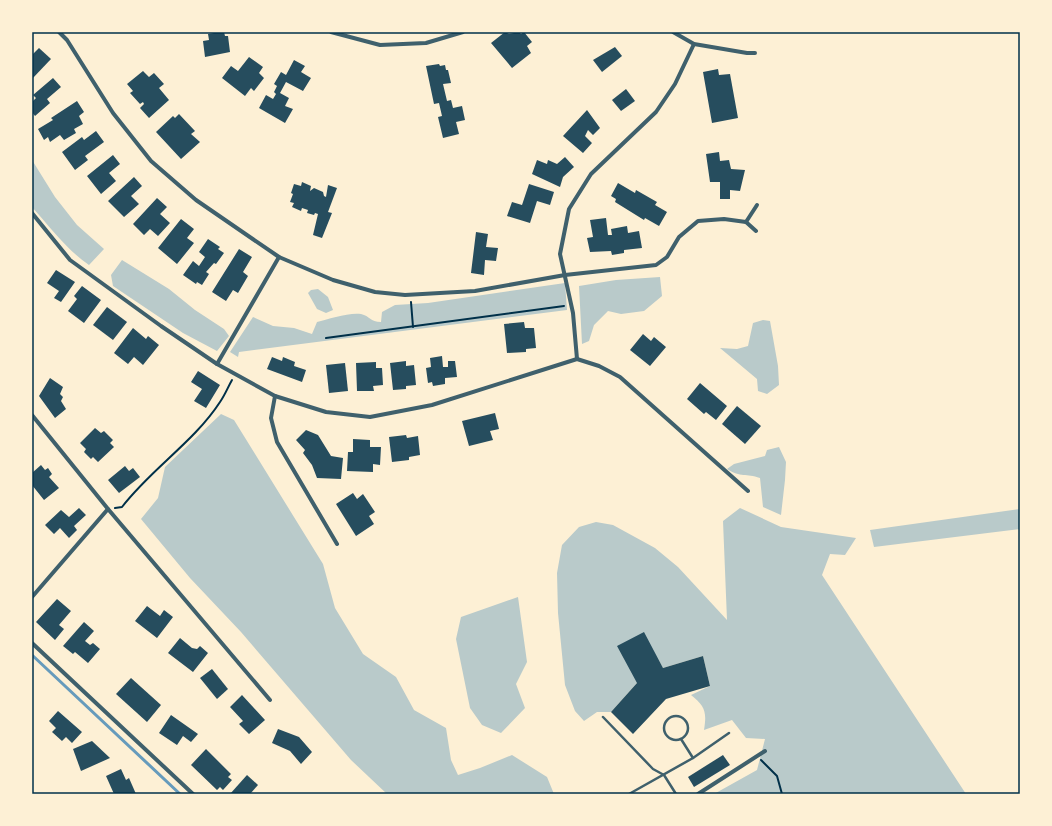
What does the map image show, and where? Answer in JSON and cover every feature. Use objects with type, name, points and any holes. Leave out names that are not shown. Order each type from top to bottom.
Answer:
[{"type":"street","points":[[59,32],[67,40],[113,113],[152,160],[196,200],[279,256],[333,280],[375,292],[410,295],[475,291],[565,275],[656,265],[667,257],[679,238],[698,221],[724,219],[746,222],[756,231]]},
{"type":"street","points":[[331,32],[380,45],[426,43],[463,32]]},
{"type":"street","points":[[673,32],[694,44],[747,53],[755,52]]},
{"type":"street","points":[[577,359],[572,306],[560,254],[569,209],[591,174],[656,112],[675,84],[694,44]]},
{"type":"street","points":[[746,222],[757,205]]},
{"type":"street","points":[[32,214],[70,260],[217,364],[275,396],[326,412],[370,417],[432,406],[577,359],[599,366],[620,377],[748,491]]},
{"type":"street","points":[[217,364],[279,256]]},
{"type":"street","points":[[275,396],[271,418],[277,442],[337,544]]},
{"type":"street","points":[[32,415],[108,509],[270,700]]},
{"type":"street","points":[[32,597],[108,509]]},
{"type":"street","points":[[32,643],[193,794]]},
{"type":"street","points":[[698,794],[758,757],[765,751]]},
{"type":"lane","points":[[672,716],[684,718],[688,725],[687,733],[681,739],[670,739],[665,733],[664,725],[672,716]]},
{"type":"lane","points":[[602,717],[653,769],[664,775],[676,794]]},
{"type":"lane","points":[[629,794],[693,758],[729,733]]},
{"type":"lane","points":[[681,739],[693,758]]},
{"type":"path","points":[[410,295],[414,327]]},
{"type":"path","points":[[326,338],[572,306]]},
{"type":"path","points":[[108,509],[122,507],[136,489],[203,424],[220,402],[236,374]]},
{"type":"path","points":[[758,757],[777,776],[782,794]]},
{"type":"shaded area","points":[[32,160],[55,197],[77,225],[104,249],[89,265],[66,245],[32,207]]},
{"type":"shaded area","points":[[122,260],[169,289],[195,310],[224,329],[229,336],[217,351],[183,333],[113,286],[111,275]]},
{"type":"shaded area","points":[[660,277],[662,296],[644,311],[621,314],[608,311],[594,325],[589,341],[582,344],[579,286],[616,280]]},
{"type":"shaded area","points":[[565,283],[567,310],[239,352],[238,357],[230,352],[253,317],[273,326],[294,328],[312,334],[317,322],[345,315],[361,314],[374,321],[381,322],[382,312],[395,305],[428,303]]},
{"type":"shaded area","points":[[318,289],[328,297],[333,310],[326,313],[317,309],[308,293],[311,290]]},
{"type":"shaded area","points":[[763,320],[770,321],[778,366],[779,385],[767,394],[758,391],[757,379],[720,348],[737,349],[748,346],[753,323]]},
{"type":"shaded area","points":[[221,414],[234,420],[323,564],[335,608],[363,654],[396,677],[414,710],[446,728],[451,760],[458,775],[512,755],[547,777],[554,794],[387,794],[351,760],[241,632],[190,578],[141,519],[158,498],[165,467]]},
{"type":"shaded area","points":[[779,447],[786,462],[781,515],[763,507],[760,478],[736,474],[727,469],[734,464],[765,456],[767,450]]},
{"type":"shaded area","points":[[740,508],[781,527],[856,538],[845,555],[830,554],[822,575],[966,794],[714,794],[757,770],[765,739],[746,738],[732,720],[704,730],[704,710],[691,695],[710,686],[703,656],[663,668],[643,633],[637,683],[611,712],[597,712],[584,721],[575,711],[565,685],[558,613],[557,573],[562,545],[579,527],[596,522],[613,525],[655,548],[678,567],[727,620],[723,521]]},
{"type":"shaded area","points":[[1020,509],[1020,529],[874,547],[870,530]]},
{"type":"shaded area","points":[[518,597],[527,662],[516,684],[525,708],[501,733],[482,725],[470,708],[456,639],[461,617]]},
{"type":"building","points":[[213,32],[224,32],[225,36],[228,36],[230,52],[205,57],[203,41],[209,40],[208,34],[214,33]]},
{"type":"building","points":[[505,32],[509,34],[519,32],[521,34],[524,32],[532,42],[527,46],[531,53],[512,68],[491,43]]},
{"type":"building","points":[[615,47],[622,56],[602,72],[593,60]]},
{"type":"building","points":[[39,48],[51,59],[32,79],[32,55]]},
{"type":"building","points":[[249,57],[263,67],[259,73],[264,78],[254,91],[251,88],[245,96],[222,78],[231,66],[238,71]]},
{"type":"building","points":[[294,60],[305,66],[301,72],[311,78],[303,91],[286,82],[280,93],[289,98],[285,106],[293,109],[285,123],[259,108],[266,95],[273,99],[276,94],[274,92],[277,86],[274,84],[281,72],[286,75]]},
{"type":"building","points":[[439,64],[440,66],[445,65],[446,70],[448,70],[451,83],[443,84],[447,101],[451,100],[453,108],[462,106],[465,120],[456,122],[459,134],[443,138],[438,117],[442,116],[439,103],[434,104],[426,66]]},
{"type":"building","points":[[718,69],[719,75],[730,74],[738,118],[712,123],[703,72]]},
{"type":"building","points":[[143,71],[149,77],[154,73],[164,84],[159,88],[169,100],[149,118],[140,108],[144,104],[143,102],[140,104],[130,93],[133,91],[127,84]]},
{"type":"building","points":[[53,78],[61,87],[47,99],[50,103],[35,116],[32,112],[32,102],[36,98],[33,95]]},
{"type":"building","points":[[626,89],[635,101],[621,111],[612,100]]},
{"type":"building","points":[[77,101],[84,112],[79,116],[83,124],[74,129],[76,133],[64,140],[60,135],[50,142],[48,137],[44,140],[38,129],[53,120],[51,118]]},
{"type":"building","points":[[587,110],[600,128],[593,135],[588,130],[585,136],[592,143],[583,153],[563,136]]},
{"type":"building","points":[[179,114],[195,131],[191,134],[200,142],[181,159],[156,132],[173,116],[175,118]]},
{"type":"building","points":[[96,131],[104,142],[85,156],[88,160],[75,170],[62,152],[82,137],[84,140]]},
{"type":"building","points":[[719,152],[720,161],[729,160],[731,169],[745,170],[740,191],[730,190],[730,199],[720,199],[720,182],[710,182],[706,154]]},
{"type":"building","points":[[113,155],[120,164],[109,173],[116,181],[101,194],[87,176]]},
{"type":"building","points":[[565,157],[574,167],[563,177],[560,187],[532,174],[537,160],[547,164],[548,160],[557,164]]},
{"type":"building","points":[[134,177],[142,186],[131,196],[139,204],[124,217],[108,201]]},
{"type":"building","points":[[302,182],[311,186],[310,191],[314,188],[323,192],[324,196],[326,197],[328,185],[337,188],[328,212],[332,213],[322,238],[313,235],[318,214],[315,213],[314,215],[307,213],[308,210],[302,208],[301,211],[292,207],[294,203],[290,202],[294,184],[301,186]]},
{"type":"building","points":[[618,183],[635,193],[636,190],[657,202],[655,205],[667,212],[659,226],[645,218],[644,220],[615,202],[616,199],[611,196]]},
{"type":"building","points":[[529,184],[554,192],[550,205],[537,201],[530,223],[507,216],[512,202],[522,205]]},
{"type":"building","points":[[157,198],[167,207],[160,214],[170,223],[158,236],[150,229],[144,235],[133,224]]},
{"type":"building","points":[[606,218],[608,235],[612,235],[611,229],[627,226],[628,233],[639,231],[642,248],[624,250],[624,253],[612,255],[611,251],[590,252],[587,238],[593,237],[590,220]]},
{"type":"building","points":[[181,219],[194,229],[187,238],[194,243],[177,264],[158,248]]},
{"type":"building","points":[[476,232],[488,234],[486,247],[498,248],[496,261],[485,260],[484,275],[471,273]]},
{"type":"building","points":[[208,239],[220,247],[218,249],[224,253],[216,264],[214,263],[206,272],[209,274],[202,285],[197,282],[196,284],[183,275],[193,261],[199,266],[205,257],[199,252]]},
{"type":"building","points":[[239,249],[252,257],[243,272],[248,276],[238,293],[233,290],[226,301],[212,292]]},
{"type":"building","points":[[56,270],[75,282],[61,302],[54,298],[59,291],[47,283]]},
{"type":"building","points":[[82,286],[101,300],[84,323],[68,311],[77,299],[74,296]]},
{"type":"building","points":[[107,307],[127,322],[113,340],[93,325]]},
{"type":"building","points":[[524,322],[525,328],[534,328],[536,348],[526,349],[526,352],[507,353],[504,324]]},
{"type":"building","points":[[133,328],[146,339],[148,336],[159,345],[143,365],[134,357],[128,364],[114,353]]},
{"type":"building","points":[[643,334],[651,341],[654,337],[666,347],[650,366],[630,350]]},
{"type":"building","points":[[442,356],[443,367],[448,367],[448,361],[455,361],[457,377],[445,378],[445,384],[433,386],[432,382],[428,383],[426,368],[431,367],[430,358]]},
{"type":"building","points":[[272,357],[282,361],[283,357],[295,362],[294,366],[306,370],[302,382],[267,369]]},
{"type":"building","points":[[406,361],[406,366],[414,365],[416,385],[406,386],[406,389],[393,390],[390,363]]},
{"type":"building","points":[[376,362],[376,368],[382,368],[383,385],[373,386],[374,391],[357,391],[356,363]]},
{"type":"building","points":[[345,363],[348,391],[329,393],[326,365]]},
{"type":"building","points":[[198,371],[220,385],[206,408],[194,401],[202,389],[191,382]]},
{"type":"building","points":[[50,378],[63,387],[60,394],[63,397],[61,401],[66,409],[55,418],[39,396]]},
{"type":"building","points":[[700,383],[727,406],[716,420],[706,412],[704,414],[687,399]]},
{"type":"building","points":[[737,406],[761,426],[745,444],[722,424]]},
{"type":"building","points":[[495,413],[499,429],[490,431],[493,440],[469,446],[462,421]]},
{"type":"building","points":[[95,428],[101,433],[104,431],[113,440],[110,443],[114,447],[98,462],[93,457],[91,459],[84,452],[86,449],[80,443]]},
{"type":"building","points":[[306,430],[318,435],[331,456],[343,458],[341,479],[317,478],[312,465],[303,453],[305,450],[296,440]]},
{"type":"building","points":[[406,435],[407,438],[418,436],[420,455],[409,457],[409,460],[392,462],[389,437]]},
{"type":"building","points":[[353,439],[370,440],[370,447],[381,447],[380,465],[373,464],[373,472],[347,471],[348,452],[353,452]]},
{"type":"building","points":[[41,465],[45,470],[48,468],[52,474],[49,477],[59,488],[44,500],[32,485],[32,473]]},
{"type":"building","points":[[125,466],[129,471],[133,468],[140,477],[119,493],[108,480]]},
{"type":"building","points":[[353,493],[357,499],[363,494],[375,512],[369,516],[374,524],[356,536],[336,504]]},
{"type":"building","points":[[79,508],[86,515],[74,526],[77,530],[69,538],[60,528],[54,534],[45,525],[61,510],[69,517]]},
{"type":"building","points":[[57,599],[71,611],[59,625],[64,629],[55,640],[36,622]]},
{"type":"building","points":[[147,606],[160,616],[164,610],[173,617],[157,638],[135,621]]},
{"type":"building","points":[[84,622],[94,631],[85,641],[90,645],[93,643],[100,649],[88,663],[75,652],[73,654],[63,646]]},
{"type":"building","points":[[644,632],[663,668],[703,656],[710,686],[666,699],[633,734],[611,712],[637,683],[617,646]]},
{"type":"building","points":[[180,638],[192,648],[197,649],[200,646],[208,653],[193,672],[168,653]]},
{"type":"building","points":[[212,669],[228,689],[217,699],[200,678]]},
{"type":"building","points":[[131,678],[161,705],[147,722],[116,694]]},
{"type":"building","points":[[242,695],[265,720],[249,734],[239,724],[243,721],[230,707]]},
{"type":"building","points":[[58,711],[82,732],[72,743],[66,737],[62,741],[52,732],[56,728],[49,721]]},
{"type":"building","points":[[171,715],[198,734],[191,742],[183,736],[177,745],[159,733]]},
{"type":"building","points":[[278,729],[299,737],[312,752],[301,764],[290,751],[272,743]]},
{"type":"building","points":[[92,741],[110,758],[81,771],[73,749]]},
{"type":"building","points":[[206,749],[231,774],[228,777],[232,780],[223,790],[220,787],[217,790],[191,765]]},
{"type":"building","points":[[723,755],[730,765],[694,787],[688,777]]},
{"type":"building","points":[[121,769],[126,780],[129,778],[136,794],[114,794],[106,776]]},
{"type":"building","points":[[247,775],[258,785],[250,794],[230,794]]},
{"type":"waterway","points":[[32,655],[180,794]]}]
